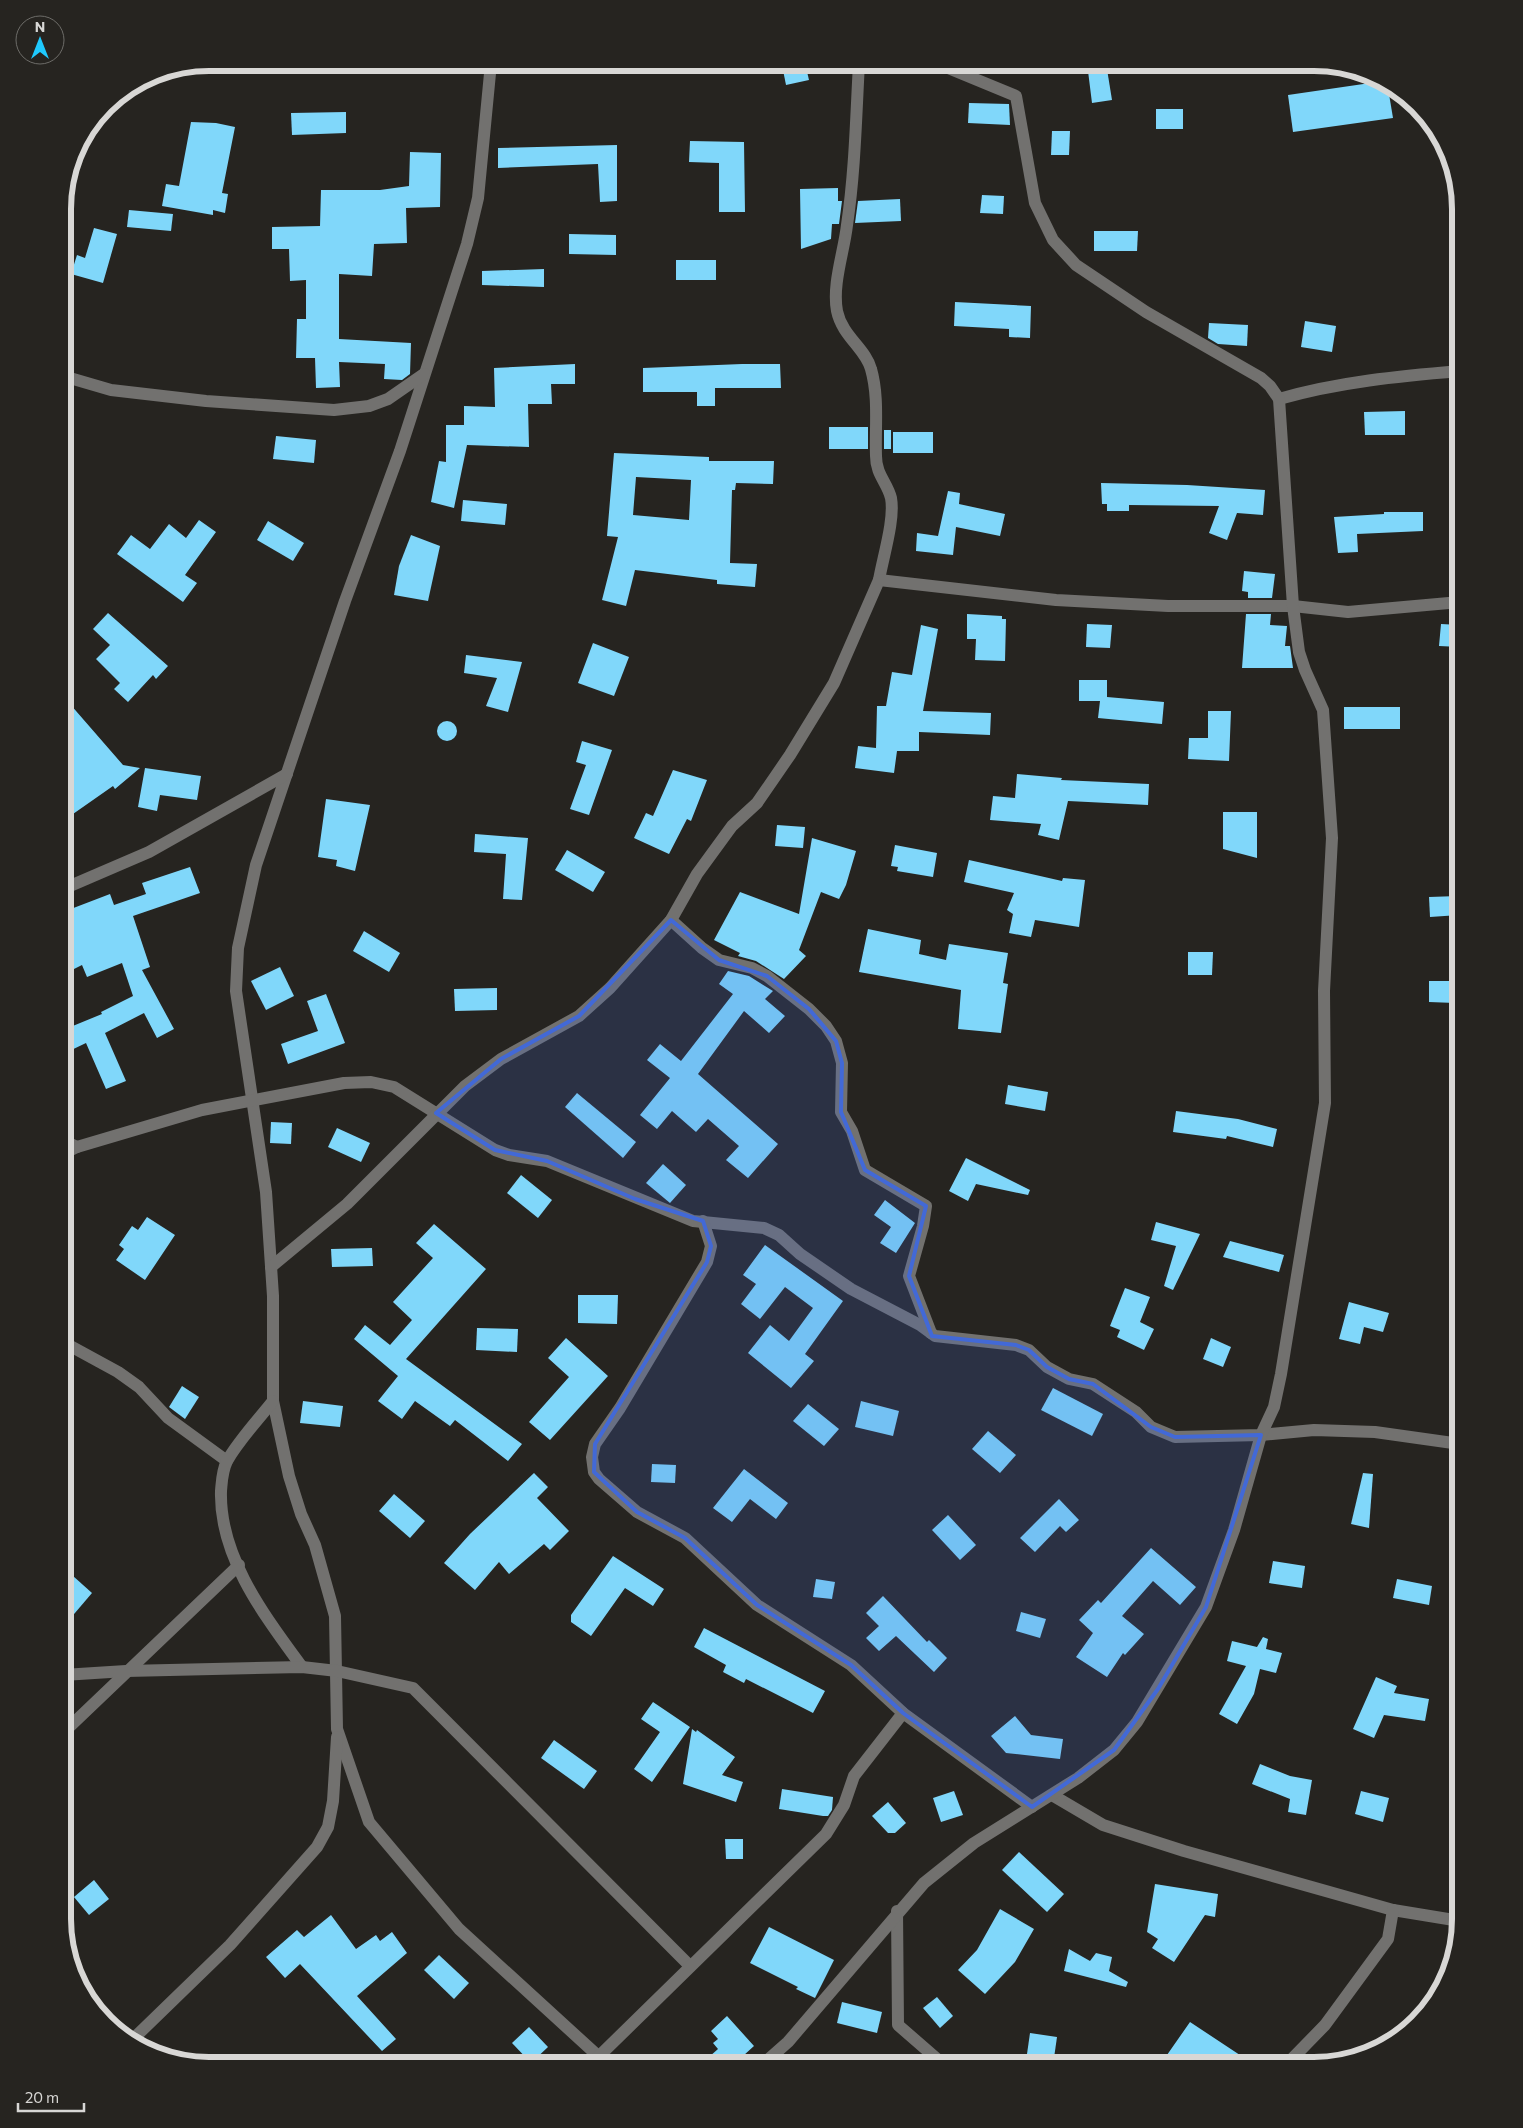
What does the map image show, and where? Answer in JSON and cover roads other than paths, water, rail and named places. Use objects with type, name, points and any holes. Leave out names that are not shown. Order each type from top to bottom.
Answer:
[{"type":"street","points":[[137,2035],[230,1944],[317,1847],[328,1827],[333,1801],[337,1729],[335,1616],[315,1545],[301,1514],[289,1476],[273,1401],[271,1267],[266,1192],[236,991],[238,948],[256,865],[345,601],[400,451],[467,244],[478,198],[490,72]]},
{"type":"street","points":[[271,1267],[347,1204],[465,1086],[501,1059],[579,1016],[610,988],[671,920],[697,874],[732,826],[757,803],[790,755],[834,683],[879,580],[892,510],[888,488],[880,478],[876,458],[875,387],[868,358],[851,341],[838,312],[836,294],[854,164],[859,72]]},
{"type":"street","points":[[772,2057],[788,2042],[897,1911],[924,1882],[974,1843],[1052,1795],[1114,1750],[1137,1722],[1206,1608],[1234,1530],[1261,1435],[1274,1407],[1282,1374],[1326,1103],[1324,991],[1332,838],[1326,731],[1323,710],[1299,652],[1293,606],[1279,400],[1270,386],[1261,378],[1146,312],[1076,265],[1054,240],[1036,203],[1016,96],[958,72]]},
{"type":"street","points":[[1279,400],[1302,392],[1397,376],[1452,372]]},
{"type":"street","points":[[72,379],[111,390],[206,401],[334,410],[369,406],[388,400],[424,374]]},
{"type":"street","points":[[879,580],[1056,600],[1168,606],[1293,606],[1348,612],[1452,603]]},
{"type":"street","points":[[72,886],[149,852],[287,774]]},
{"type":"street","points":[[671,920],[702,948],[720,960],[752,968],[768,976],[809,1009],[826,1026],[836,1041],[842,1063],[841,1112],[852,1131],[865,1170],[926,1206],[923,1226],[909,1276],[931,1333]]},
{"type":"street","points":[[71,1150],[202,1110],[344,1083],[371,1082],[394,1087],[495,1150],[509,1155],[548,1162],[635,1199],[693,1220],[764,1228],[779,1235],[800,1254],[851,1289],[935,1336],[1016,1345],[1029,1350],[1047,1367],[1069,1379],[1093,1384],[1136,1412],[1151,1427],[1175,1437],[1261,1435],[1314,1430],[1375,1432],[1452,1443]]},
{"type":"street","points":[[71,1145],[77,1148]]},
{"type":"street","points":[[703,1221],[711,1246],[707,1262],[620,1408],[595,1444],[592,1457],[594,1472],[599,1479],[637,1512],[685,1538],[757,1604],[851,1665],[904,1713],[1032,1807]]},
{"type":"street","points":[[71,1347],[118,1372],[139,1387],[168,1418],[227,1461]]},
{"type":"street","points":[[273,1401],[227,1461],[222,1474],[221,1505],[224,1531],[239,1565],[263,1613],[302,1667]]},
{"type":"street","points":[[71,1724],[239,1565]]},
{"type":"street","points":[[71,1674],[126,1671],[302,1667],[337,1671],[413,1688],[690,1966]]},
{"type":"street","points":[[605,2056],[690,1966],[826,1834],[844,1805],[854,1776],[904,1713]]},
{"type":"street","points":[[337,1729],[369,1822],[459,1929],[592,2056]]},
{"type":"street","points":[[1052,1795],[1103,1825],[1393,1910],[1452,1920]]},
{"type":"street","points":[[1295,2057],[1325,2025],[1388,1939],[1393,1910]]},
{"type":"street","points":[[897,1911],[898,2025],[934,2057]]}]
